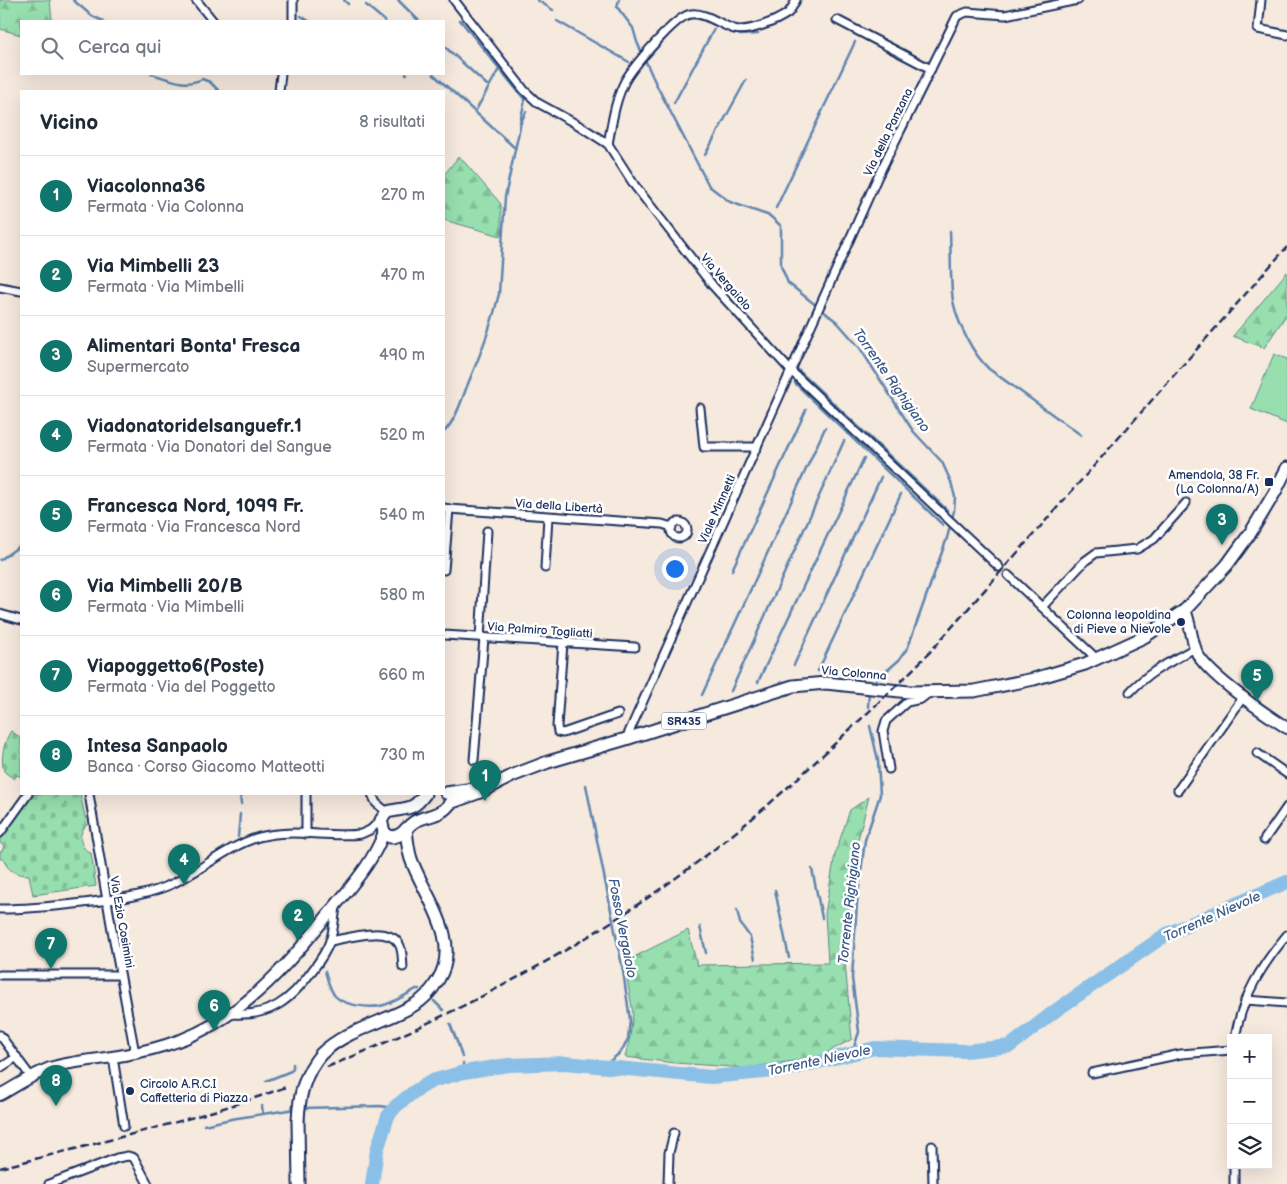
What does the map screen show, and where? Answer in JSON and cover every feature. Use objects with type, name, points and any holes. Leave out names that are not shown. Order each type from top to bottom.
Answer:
[{"type":"main road","name":"SR435","points":[[1185,610],[1227,564],[1251,532],[1287,468]]},
{"type":"main road","name":"Via Colonna","points":[[446,796],[490,787],[548,762],[793,686],[826,683],[908,697],[930,692],[965,691],[999,687],[1034,680],[1097,659],[1144,636],[1185,610]]},
{"type":"main road","points":[[1185,610],[1195,648],[1208,667],[1287,728]]},
{"type":"main road","points":[[411,859],[389,835],[384,816],[411,808],[424,795]]},
{"type":"main road","name":"SR435","points":[[0,1095],[31,1077],[56,1066],[135,1053],[183,1039],[231,1014],[267,985],[291,961],[364,870],[380,855],[389,835],[402,834],[416,820],[442,812],[446,796]]},
{"type":"main road","points":[[299,1184],[298,1121],[300,1098],[306,1077],[321,1054],[332,1044],[347,1036],[416,1004],[429,993],[440,978],[445,963],[446,949],[439,918],[411,859],[406,829]]},
{"type":"street","points":[[196,0],[212,20]]},
{"type":"street","points":[[293,0],[293,20]]},
{"type":"street","name":"Via Vergaiolo","points":[[454,0],[524,90],[538,103],[608,144],[634,186],[713,286],[791,371],[999,567]]},
{"type":"street","points":[[608,144],[616,106],[625,81],[650,48],[678,20],[687,14],[693,13],[736,30],[764,25],[789,12],[796,0]]},
{"type":"street","name":"Via della Panzana","points":[[791,371],[878,176],[957,16],[967,12],[1005,15],[1051,3],[1078,0]]},
{"type":"street","points":[[1261,0],[1258,28],[1287,35]]},
{"type":"street","points":[[837,20],[931,69]]},
{"type":"street","points":[[279,90],[280,75]]},
{"type":"street","points":[[0,287],[20,291]]},
{"type":"street","name":"Viale Minnetti","points":[[626,739],[791,371]]},
{"type":"street","points":[[700,408],[704,447],[757,447]]},
{"type":"street","points":[[1042,606],[1085,561],[1096,553],[1137,548],[1154,539],[1186,503]]},
{"type":"street","points":[[445,539],[446,508]]},
{"type":"street","name":"Via della Libertà","points":[[446,508],[662,524],[672,527]]},
{"type":"street","points":[[545,568],[548,517]]},
{"type":"street","points":[[474,760],[488,530]]},
{"type":"street","points":[[1008,575],[1097,659]]},
{"type":"street","points":[[0,614],[20,620]]},
{"type":"street","name":"Via Palmiro Togliatti","points":[[445,635],[635,647]]},
{"type":"street","points":[[563,643],[558,732],[563,733],[618,714]]},
{"type":"street","points":[[1130,692],[1140,681],[1155,670],[1195,648]]},
{"type":"street","points":[[1178,790],[1244,696]]},
{"type":"street","points":[[889,770],[883,728],[888,718],[908,697]]},
{"type":"street","points":[[1257,753],[1287,774]]},
{"type":"street","points":[[0,833],[27,795]]},
{"type":"street","name":"Via Ezio Cosimini","points":[[89,795],[135,1053]]},
{"type":"street","points":[[306,795],[306,834]]},
{"type":"street","points":[[0,909],[42,908],[107,901],[144,894],[165,887],[241,845],[257,838],[274,834],[361,834],[370,830],[384,816],[372,795]]},
{"type":"street","points":[[1264,840],[1287,807]]},
{"type":"street","points":[[231,1014],[249,1014],[274,1007],[297,991],[321,959],[330,941],[336,906]]},
{"type":"street","points":[[330,941],[376,933],[391,936],[398,942],[401,949],[403,967]]},
{"type":"street","points":[[1236,1034],[1245,1000],[1268,958],[1287,934]]},
{"type":"street","points":[[0,975],[120,975]]},
{"type":"street","points":[[1245,1000],[1287,1003]]},
{"type":"street","points":[[0,1035],[31,1077]]},
{"type":"street","points":[[1092,1073],[1181,1054],[1227,1050]]},
{"type":"street","points":[[113,1057],[124,1126]]},
{"type":"street","points":[[0,1068],[17,1058]]},
{"type":"street","points":[[668,1184],[669,1153],[674,1133]]},
{"type":"street","points":[[932,1146],[933,1184]]},
{"type":"street","points":[[49,1184],[117,1158],[128,1156],[134,1158],[148,1184]]},
{"type":"street","points":[[1234,1169],[1234,1184]]},
{"type":"green space","points":[[0,0],[50,0],[52,20],[20,20],[20,35],[0,29]]},
{"type":"green space","points":[[459,156],[501,204],[501,236],[445,220],[445,174]]},
{"type":"green space","points":[[1287,272],[1287,314],[1264,348],[1233,336]]},
{"type":"green space","points":[[1274,354],[1287,359],[1287,424],[1251,409]]},
{"type":"green space","points":[[11,731],[20,737],[20,776],[17,775],[14,779],[4,771],[2,761]]},
{"type":"green space","points":[[30,795],[80,795],[87,825],[82,832],[81,840],[84,848],[91,853],[96,886],[33,895],[29,875],[13,871],[7,867],[3,859],[0,859],[0,852],[4,846],[0,843],[0,840]]},
{"type":"green space","points":[[869,797],[853,859],[845,963],[852,1039],[819,1057],[747,1068],[625,1057],[633,1013],[624,962],[688,930],[697,965],[828,963],[825,914],[835,854],[850,810]]},
{"type":"waterway","points":[[73,0],[92,16],[101,20]]},
{"type":"waterway","points":[[344,0],[348,4]]},
{"type":"waterway","points":[[398,0],[418,20]]},
{"type":"waterway","points":[[537,0],[553,10]]},
{"type":"waterway","name":"Torrente Righigiano","points":[[619,0],[617,7],[633,28],[637,42],[656,84],[709,186],[730,202],[770,216],[781,226],[781,266],[788,283],[837,322],[860,348],[913,431],[942,462],[951,482],[955,497],[954,511],[947,538],[908,647],[899,660],[873,683]]},
{"type":"waterway","points":[[366,5],[384,20]]},
{"type":"waterway","points":[[301,16],[307,20]]},
{"type":"waterway","points":[[688,18],[697,18],[726,29]]},
{"type":"waterway","points":[[460,20],[525,100],[520,122]]},
{"type":"waterway","points":[[557,21],[629,62]]},
{"type":"waterway","points":[[674,103],[714,29]]},
{"type":"waterway","points":[[648,58],[671,32]]},
{"type":"waterway","points":[[733,32],[741,35],[758,34]]},
{"type":"waterway","points":[[776,208],[855,42]]},
{"type":"waterway","points":[[445,47],[487,85]]},
{"type":"waterway","points":[[475,112],[499,69]]},
{"type":"waterway","points":[[154,75],[189,83],[202,79],[210,82],[218,90]]},
{"type":"waterway","points":[[434,75],[515,148]]},
{"type":"waterway","points":[[705,155],[746,80]]},
{"type":"waterway","points":[[445,431],[459,407],[483,347],[499,294],[505,197],[521,122],[526,112]]},
{"type":"waterway","points":[[950,231],[953,301],[958,319],[971,347],[989,369],[1081,435]]},
{"type":"waterway","points":[[797,369],[947,510]]},
{"type":"waterway","points":[[795,383],[943,525]]},
{"type":"waterway","points":[[732,570],[806,410]]},
{"type":"waterway","points":[[702,695],[825,428]]},
{"type":"waterway","points":[[731,691],[844,441]]},
{"type":"waterway","points":[[758,682],[864,458]]},
{"type":"waterway","points":[[794,665],[881,477]]},
{"type":"waterway","points":[[818,671],[901,494]]},
{"type":"waterway","points":[[0,560],[20,546]]},
{"type":"waterway","name":"Torrente Righigiano","points":[[868,707],[869,693]]},
{"type":"waterway","name":"Torrente Righigiano","points":[[852,1053],[859,1032],[852,978],[857,903],[865,840],[880,795],[878,760],[870,726]]},
{"type":"waterway","name":"Fosso Vergaiolo","points":[[586,785],[623,971],[630,1020],[628,1039],[621,1052],[604,1066]]},
{"type":"waterway","points":[[240,795],[241,804]]},
{"type":"waterway","points":[[238,837],[240,814]]},
{"type":"waterway","points":[[812,869],[822,918]]},
{"type":"waterway","name":"Torrente Nievole","points":[[372,1184],[377,1150],[388,1116],[396,1106],[432,1081],[464,1072],[508,1065],[566,1063],[711,1077],[786,1070],[875,1048],[965,1051],[1010,1046],[1055,1011],[1167,934],[1287,882]]},
{"type":"waterway","points":[[775,890],[789,958]]},
{"type":"waterway","points":[[737,910],[740,923],[750,937],[755,959]]},
{"type":"waterway","points":[[700,927],[706,953]]},
{"type":"waterway","points":[[325,971],[333,993],[349,1004],[372,1007],[384,1005],[419,989]]},
{"type":"waterway","points":[[434,1001],[443,1010]]},
{"type":"waterway","points":[[450,1024],[462,1057]]},
{"type":"waterway","points":[[463,1063],[464,1072]]},
{"type":"waterway","points":[[266,1081],[291,1071],[293,1064]]},
{"type":"waterway","points":[[262,1106],[263,1114]]},
{"type":"waterway","points":[[303,1108],[380,1106],[394,1108]]},
{"type":"waterway","points":[[204,1125],[295,1109]]},
{"type":"railway","points":[[327,1067],[434,1020],[487,994],[589,936],[686,871],[761,811],[804,773],[929,653],[1287,247]]},
{"type":"railway","points":[[0,1168],[180,1121],[286,1087]]},
{"type":"place","name":"Amendola, 38 Fr. (La Colonna/A)","points":[[1269,482]]},
{"type":"place","name":"Alimentari Bonta' Fresca","points":[[1222,545]]},
{"type":"place","name":"Colonna leopoldina di Pieve a Nievole","points":[[1181,622]]},
{"type":"place","name":"Francesca Nord, 1099 Fr.","points":[[1257,701]]},
{"type":"place","name":"Viacolonna36","points":[[485,801]]},
{"type":"place","name":"Viadonatoridelsanguefr.1","points":[[184,885]]},
{"type":"place","name":"Via Mimbelli 23","points":[[298,941]]},
{"type":"place","name":"Viapoggetto6(Poste)","points":[[51,969]]},
{"type":"place","name":"Via Mimbelli 20/B","points":[[214,1031]]},
{"type":"place","name":"Circolo A.R.C.I Caffetteria di Piazza","points":[[130,1091]]},
{"type":"place","name":"Intesa Sanpaolo","points":[[56,1106]]}]
